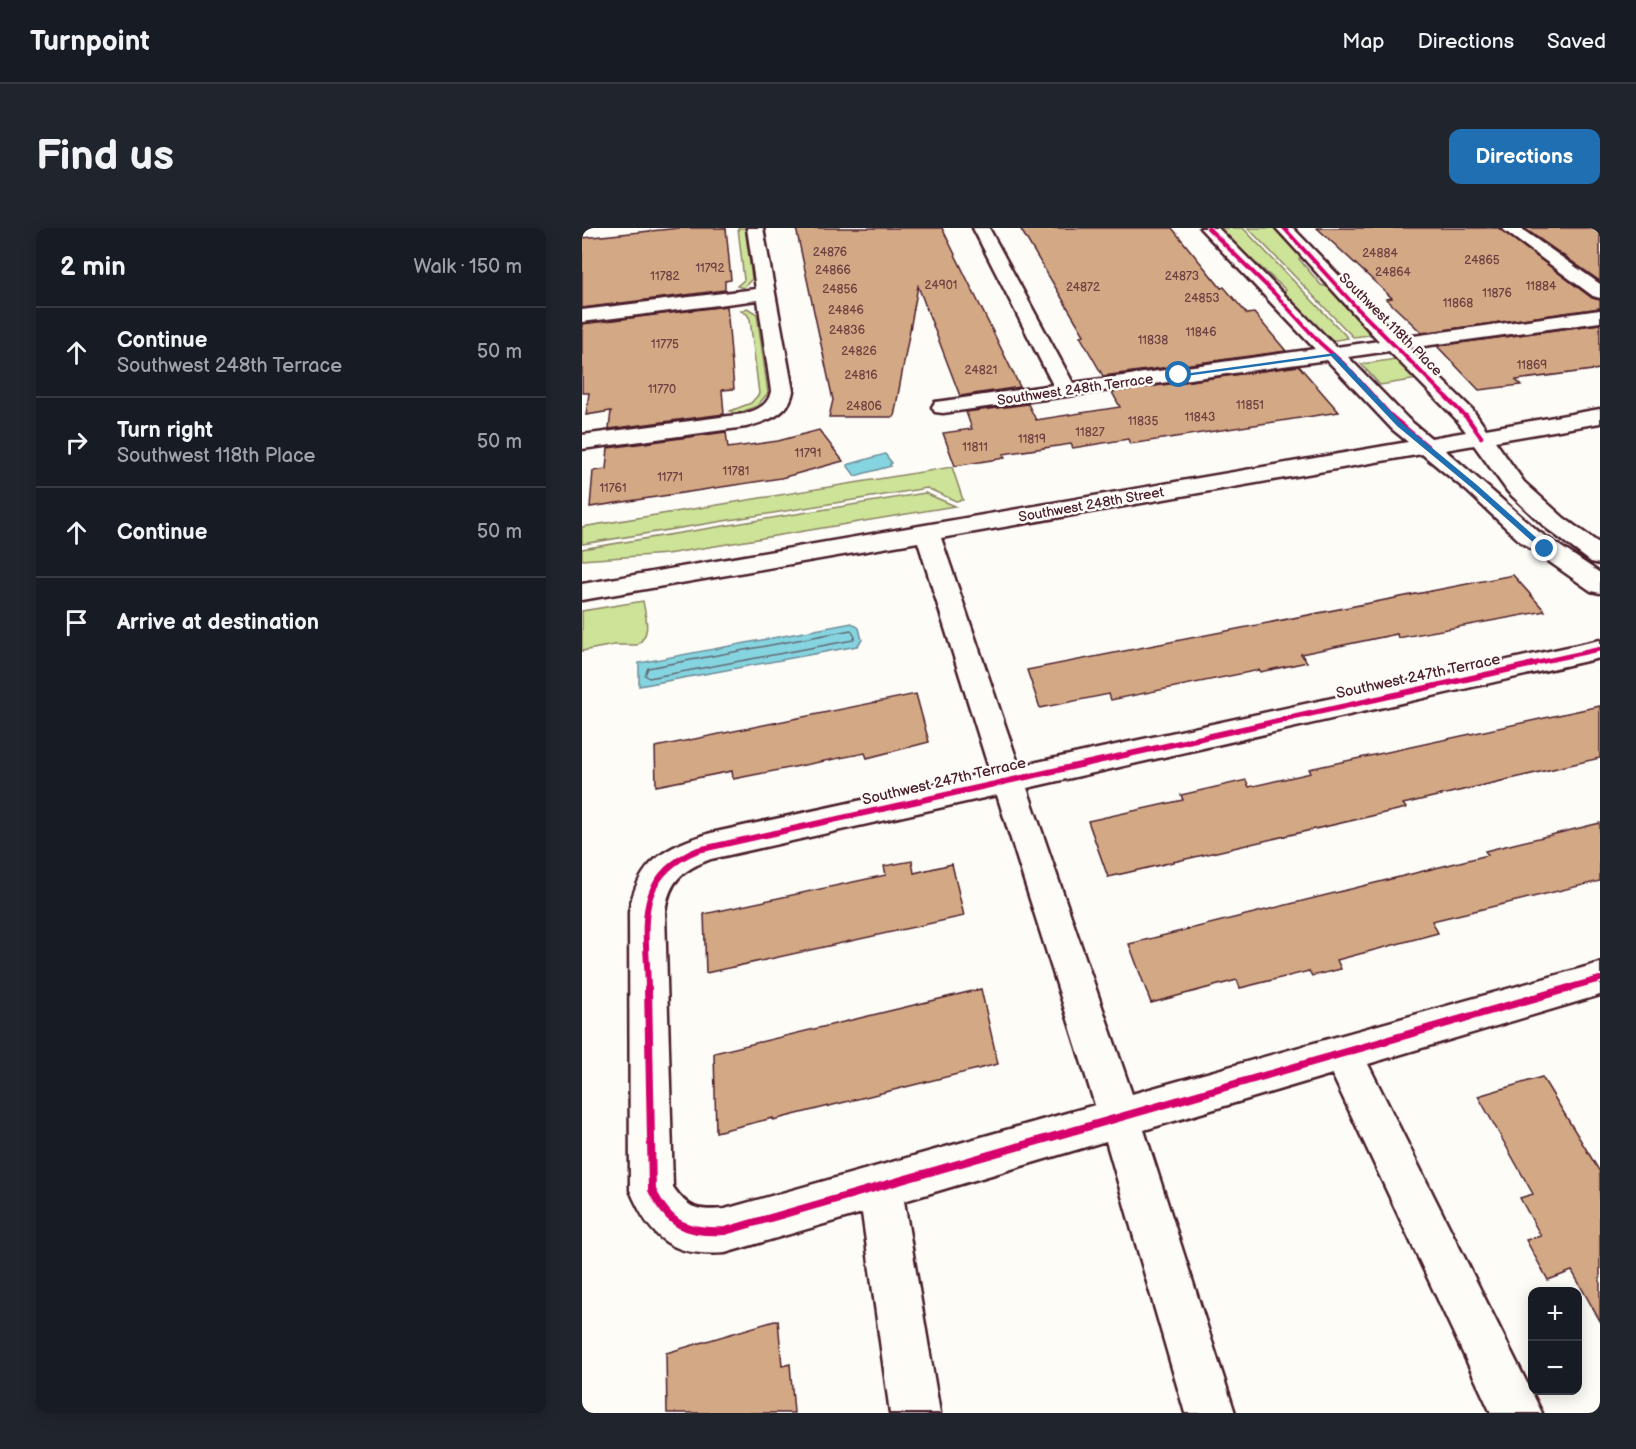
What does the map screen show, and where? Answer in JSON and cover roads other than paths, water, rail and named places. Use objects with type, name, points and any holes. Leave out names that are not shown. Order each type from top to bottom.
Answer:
[{"type":"street","points":[[582,442],[738,421],[762,414],[780,402],[782,392],[764,294],[755,228]]},
{"type":"street","points":[[981,228],[1066,390]]},
{"type":"street","points":[[1208,228],[1394,419],[1538,543],[1600,585]]},
{"type":"street","name":"Southwest 118th Place","points":[[1284,228],[1393,345],[1464,414],[1516,487],[1555,523],[1600,556]]},
{"type":"street","points":[[1509,228],[1600,292]]},
{"type":"street","points":[[582,316],[764,294]]},
{"type":"street","name":"Southwest 248th Terrace","points":[[943,407],[1600,316]]},
{"type":"street","name":"Southwest 248th Street","points":[[582,592],[1600,416]]},
{"type":"street","points":[[927,532],[1119,1117],[1210,1413]]},
{"type":"street","name":"Southwest 247th Terrace","points":[[880,1188],[725,1231],[695,1231],[671,1221],[662,1212],[652,1190],[651,1176],[647,912],[649,894],[658,876],[678,859],[711,846],[1600,649]]},
{"type":"street","points":[[915,1413],[880,1188],[1600,979]]},
{"type":"street","points":[[1343,1054],[1517,1413]]},
{"type":"water","points":[[885,454],[892,463],[891,466],[855,476],[847,465]]},
{"type":"water","points":[[852,623],[859,628],[862,640],[857,646],[639,686],[639,663]]}]
